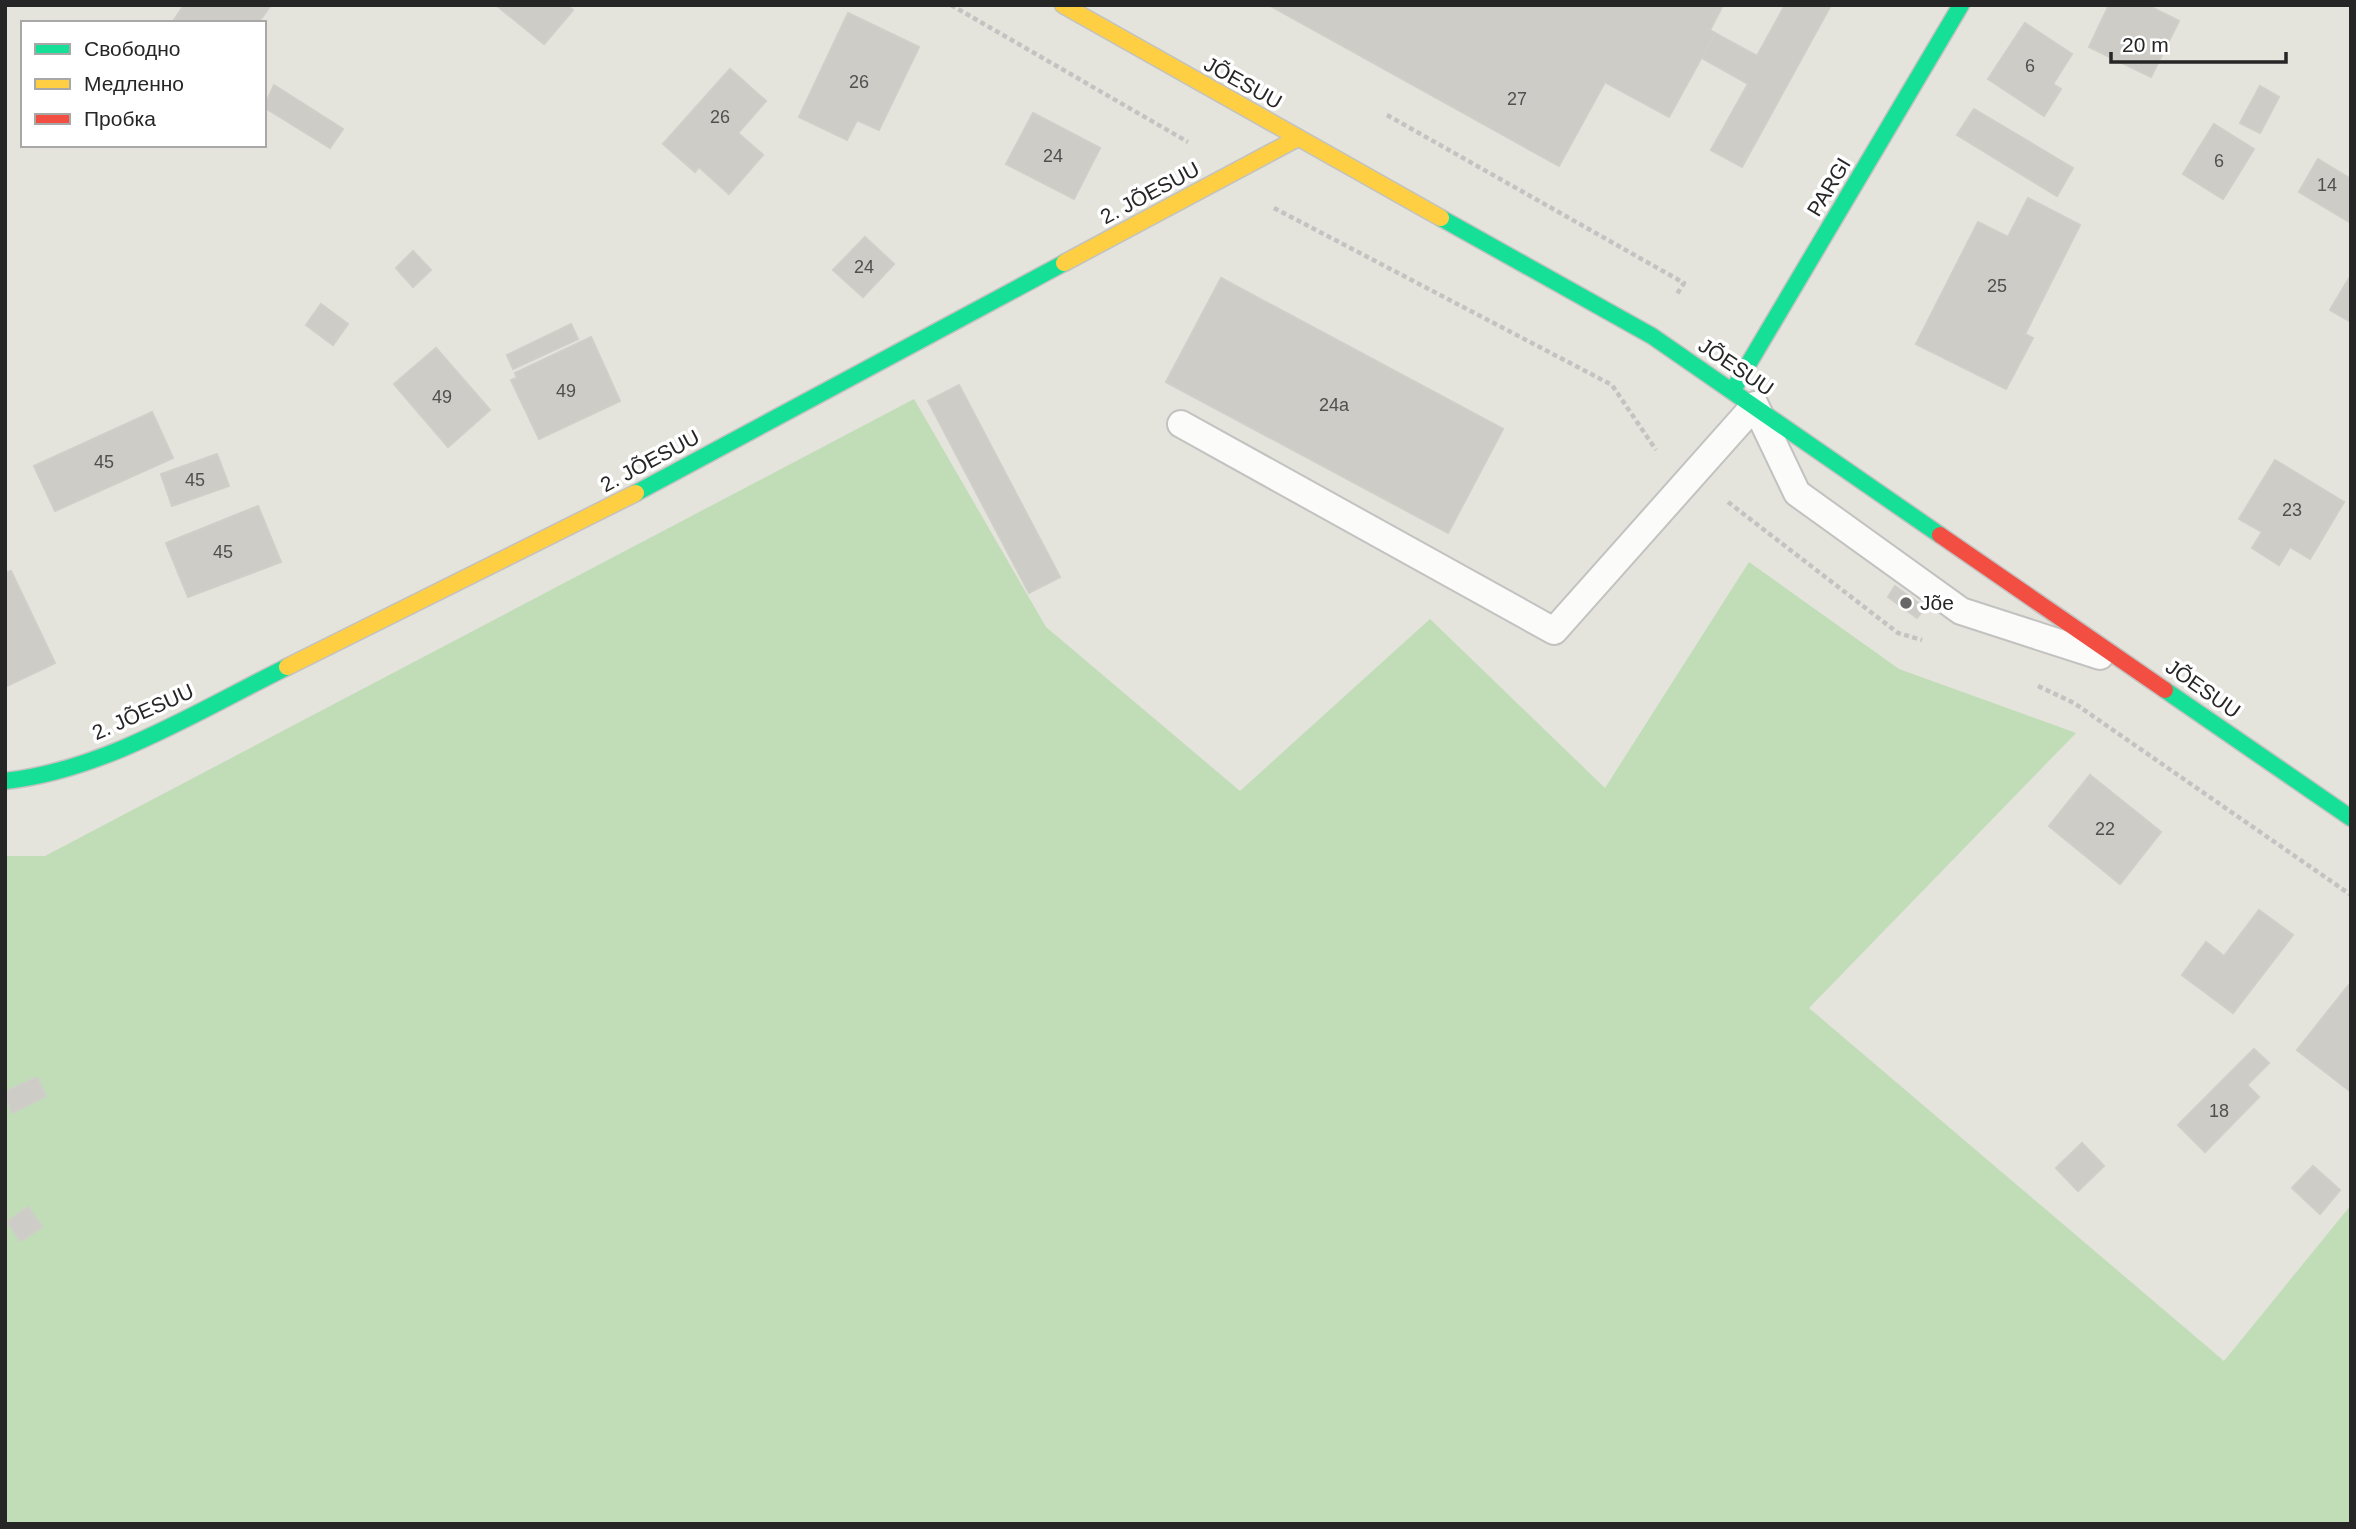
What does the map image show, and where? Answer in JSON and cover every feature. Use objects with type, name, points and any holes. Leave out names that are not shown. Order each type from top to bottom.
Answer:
[{"type":"street","name":"JÕESUU","points":[[1063,5],[1652,336],[2351,818]]},
{"type":"street","name":"PARGI","points":[[1733,390],[1961,5]]},
{"type":"street","name":"2. JÕESUU","points":[[5,781],[40,777],[131,744],[577,524],[1298,138]]},
{"type":"lane","points":[[1181,424],[1554,631],[1755,405],[1797,494],[1961,611],[2133,666]]},
{"type":"path","points":[[951,5],[1186,139],[1220,180],[1612,386],[1656,451],[1693,475],[1898,633],[1934,644]]},
{"type":"path","points":[[2028,681],[2074,703],[2351,895]]},
{"type":"green space","points":[[914,399],[1046,627],[1240,791],[1430,619],[1605,788],[1749,562],[1899,669],[2076,733],[1809,1008],[2224,1361],[2351,1205],[2351,1524],[5,1524],[5,856],[45,856]]},
{"type":"building","points":[[184,5],[271,5],[259,21],[173,21]]},
{"type":"building","points":[[496,5],[567,5],[573,10],[544,44]]},
{"type":"building","points":[[1269,5],[1723,5],[1710,30],[1715,33],[1669,117],[1605,82],[1559,166]]},
{"type":"building","points":[[1785,5],[1831,5],[1742,167],[1711,150],[1748,84],[1702,58],[1715,33],[1757,56]]},
{"type":"building","points":[[2109,5],[2147,5],[2179,21],[2151,77],[2089,47]]},
{"type":"building","points":[[848,13],[919,47],[879,130],[857,120],[847,140],[799,117]]},
{"type":"building","points":[[2025,23],[2072,54],[2053,84],[2061,89],[2044,116],[1988,79]]},
{"type":"building","points":[[730,69],[766,101],[738,133],[763,155],[729,194],[699,167],[695,172],[663,144]]},
{"type":"building","points":[[274,85],[343,129],[330,148],[266,108]]},
{"type":"building","points":[[2260,86],[2279,97],[2260,133],[2240,123]]},
{"type":"building","points":[[1974,109],[2073,168],[2057,196],[1957,135]]},
{"type":"building","points":[[1033,113],[1100,148],[1074,199],[1006,164]]},
{"type":"building","points":[[2214,124],[2254,149],[2223,199],[2183,174]]},
{"type":"building","points":[[2318,159],[2351,179],[2351,223],[2299,192]]},
{"type":"building","points":[[2028,198],[2080,225],[2025,334],[2033,338],[2006,389],[1916,344],[1978,222],[2008,237]]},
{"type":"building","points":[[865,237],[894,264],[863,297],[833,270]]},
{"type":"building","points":[[413,251],[431,270],[413,287],[396,268]]},
{"type":"building","points":[[2351,275],[2351,322],[2330,310]]},
{"type":"building","points":[[1221,278],[1503,429],[1448,533],[1166,382]]},
{"type":"building","points":[[321,304],[348,324],[333,345],[306,325]]},
{"type":"building","points":[[571,324],[578,339],[513,369],[507,355]]},
{"type":"building","points":[[591,337],[620,401],[539,439],[511,380],[517,378],[515,373]]},
{"type":"building","points":[[436,348],[490,410],[448,447],[394,384]]},
{"type":"building","points":[[959,385],[1060,577],[1029,593],[928,401]]},
{"type":"building","points":[[152,412],[173,458],[55,511],[34,466]]},
{"type":"building","points":[[217,454],[229,486],[172,506],[161,474]]},
{"type":"building","points":[[2275,460],[2344,502],[2310,559],[2290,547],[2279,565],[2252,548],[2262,532],[2239,519]]},
{"type":"building","points":[[258,506],[281,562],[188,597],[166,543]]},
{"type":"building","points":[[11,571],[55,663],[5,687],[5,573]]},
{"type":"building","name":"Jõe","points":[[1895,586],[1925,608],[1917,618],[1888,597]]},
{"type":"building","points":[[2090,775],[2161,832],[2120,884],[2049,826]]},
{"type":"building","points":[[2259,910],[2293,935],[2233,1013],[2182,975],[2206,942],[2224,956]]},
{"type":"building","points":[[2351,982],[2351,1092],[2297,1050]]},
{"type":"building","points":[[2254,1049],[2269,1063],[2247,1085],[2259,1097],[2205,1152],[2178,1125]]},
{"type":"building","points":[[37,1077],[46,1096],[12,1113],[5,1092]]},
{"type":"building","points":[[2082,1143],[2104,1166],[2078,1191],[2056,1168]]},
{"type":"building","points":[[2313,1166],[2340,1190],[2320,1214],[2292,1188]]},
{"type":"building","points":[[28,1207],[42,1227],[21,1241],[7,1222]]},
{"type":"traffic: fast","points":[[1733,390],[1961,5]]},
{"type":"traffic: fast","points":[[1441,218],[1652,336],[1940,535]]},
{"type":"traffic: fast","points":[[636,493],[1064,263]]},
{"type":"traffic: fast","points":[[5,781],[42,775],[115,752],[185,720],[287,667]]},
{"type":"traffic: fast","points":[[2165,690],[2351,818]]},
{"type":"traffic: slow","points":[[1063,5],[1441,218]]},
{"type":"traffic: slow","points":[[1064,263],[1298,138]]},
{"type":"traffic: slow","points":[[287,667],[636,493]]},
{"type":"traffic: jam","points":[[1940,535],[2165,690]]},
{"type":"place","name":"Jõe","points":[[1906,603]]}]
